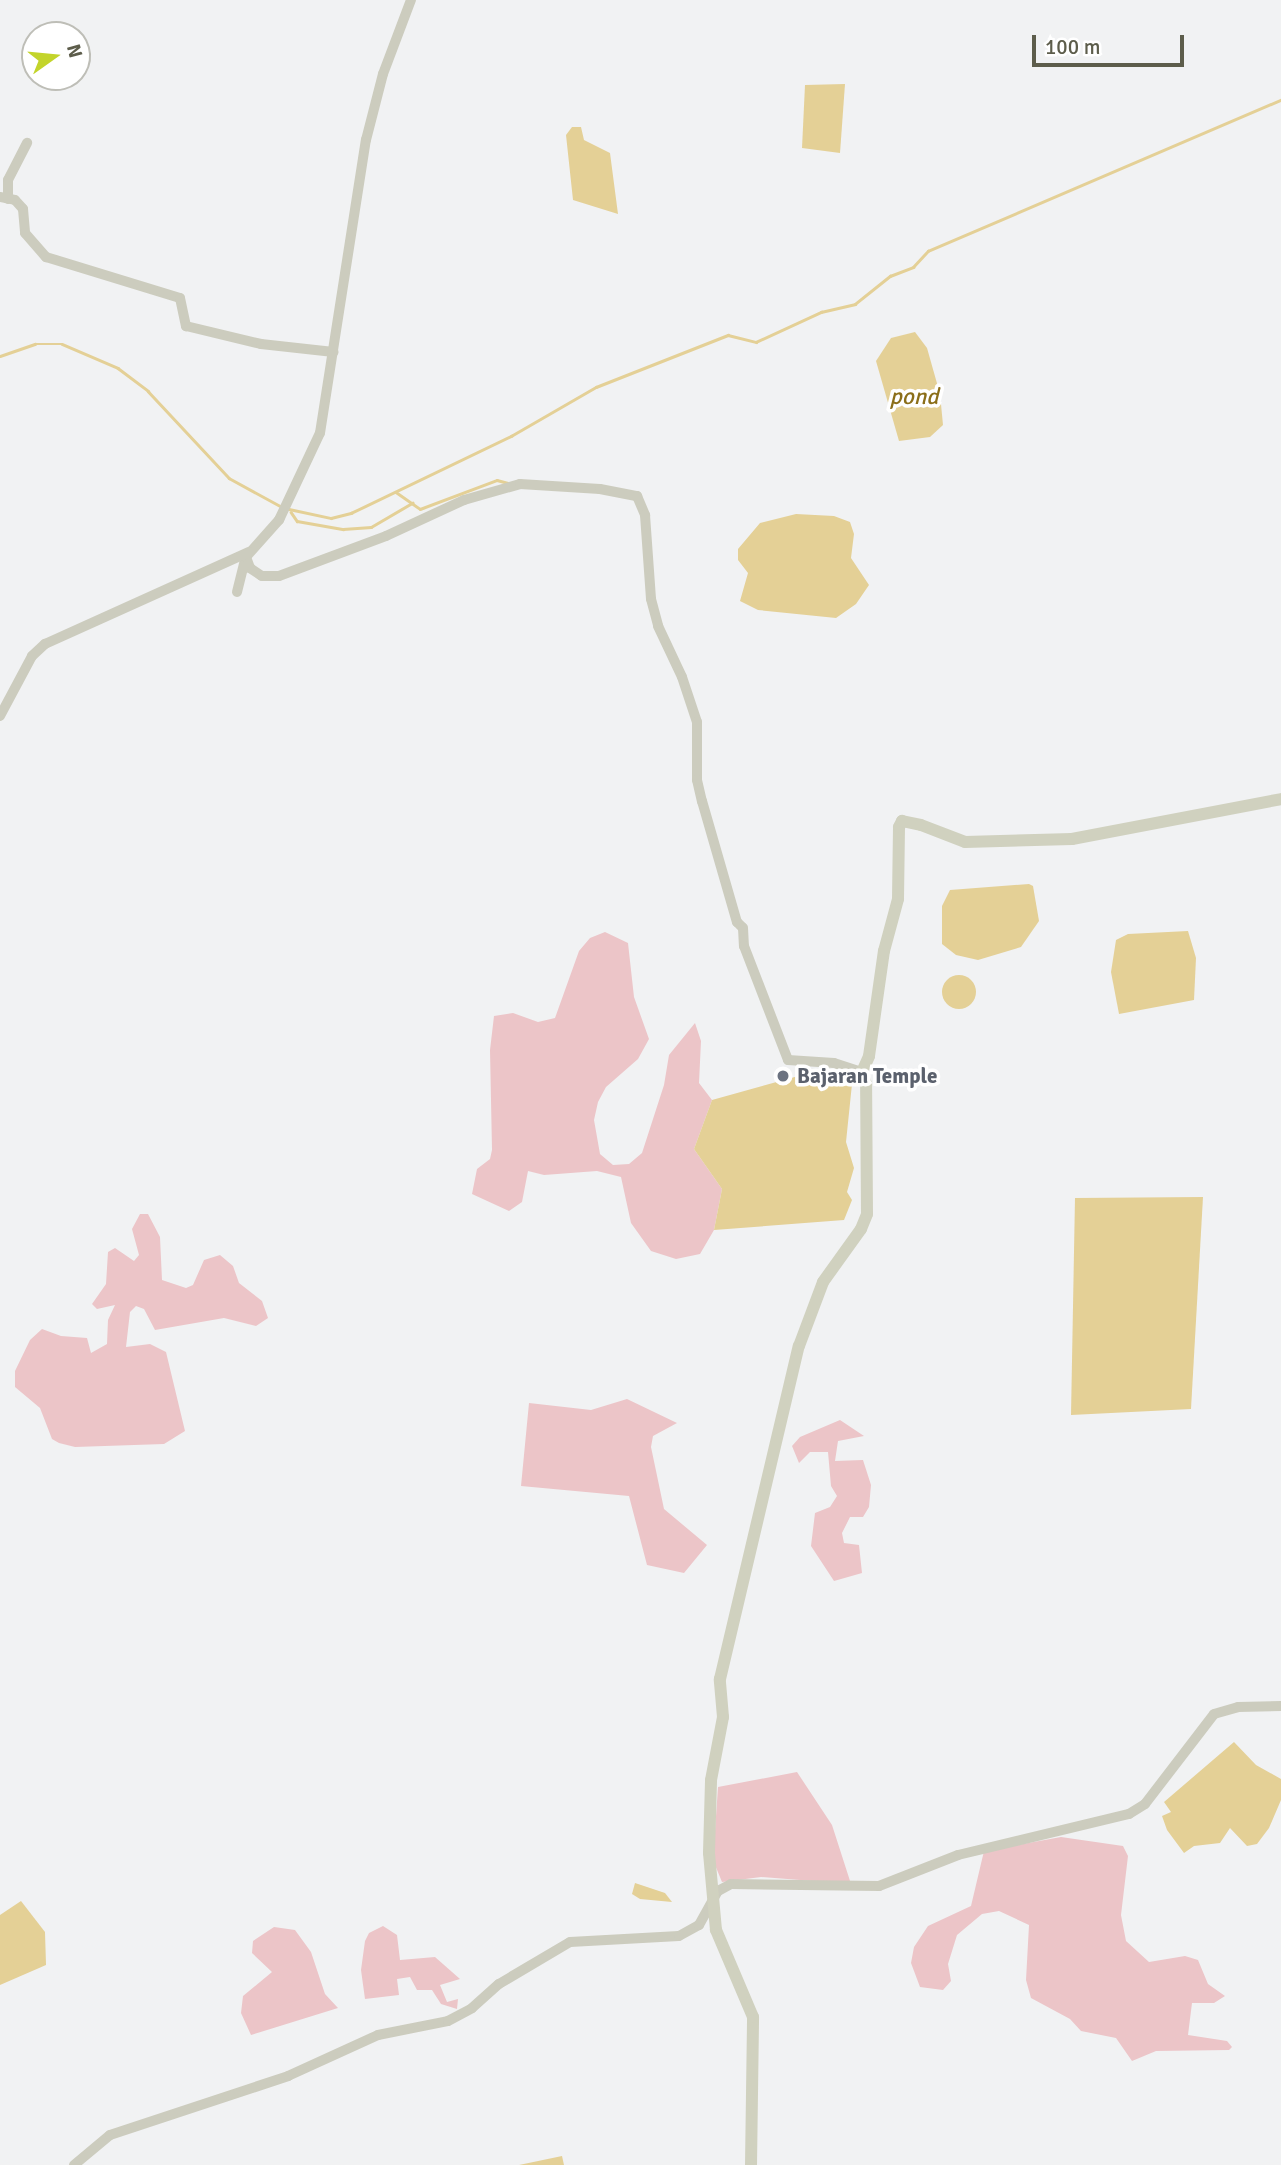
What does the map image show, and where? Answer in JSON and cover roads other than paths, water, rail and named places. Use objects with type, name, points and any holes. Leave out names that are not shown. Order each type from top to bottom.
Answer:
[{"type":"street","points":[[0,716],[32,656],[45,644],[247,554],[279,520],[320,433],[366,141],[383,74],[411,0]]},
{"type":"street","points":[[27,143],[8,180],[4,198],[23,209],[25,233],[46,257],[180,298],[187,326],[261,344],[334,352]]},
{"type":"street","points":[[247,554],[250,568],[262,576],[279,576],[464,500],[520,484],[637,496],[645,516],[651,598],[658,626],[682,677],[697,722],[696,780],[737,922],[743,928],[744,946],[788,1060],[834,1063],[862,1072]]},
{"type":"street","points":[[237,592],[247,554]]},
{"type":"street","points":[[751,2165],[752,2017],[716,1930],[707,1823],[723,1717],[723,1658],[740,1604],[759,1503],[803,1336],[823,1282],[861,1229],[867,1214],[866,1084],[862,1072],[870,1056],[884,951],[896,916],[902,821],[965,842],[1072,839],[1281,799]]},
{"type":"street","points":[[74,2165],[110,2135],[288,2076],[378,2035],[448,2021],[570,1942],[679,1936],[699,1924],[713,1898],[723,1887],[748,1882],[879,1886],[958,1855],[1129,1814],[1145,1804],[1214,1714],[1238,1707],[1281,1706]]},
{"type":"water","points":[[845,84],[840,153],[802,148],[805,85]]},
{"type":"water","points":[[572,127],[581,127],[584,140],[610,153],[618,214],[573,200],[566,135]]},
{"type":"water","name":"pond","points":[[915,332],[927,348],[940,394],[943,425],[930,437],[899,441],[876,361],[891,338]]},
{"type":"water","points":[[796,514],[834,516],[850,522],[854,534],[851,558],[869,585],[856,604],[836,618],[758,610],[740,601],[748,573],[738,560],[738,549],[760,523]]},
{"type":"water","points":[[1029,884],[1033,886],[1039,921],[1021,947],[978,960],[956,955],[942,944],[942,906],[950,890]]},
{"type":"water","points":[[1188,931],[1196,958],[1194,1000],[1119,1014],[1111,972],[1116,940],[1128,934]]},
{"type":"water","points":[[959,975],[971,980],[976,992],[971,1004],[959,1009],[947,1004],[942,992],[947,980]]},
{"type":"water","points":[[820,1070],[852,1084],[846,1142],[854,1168],[847,1192],[852,1200],[844,1220],[714,1230],[722,1189],[694,1149],[712,1100]]},
{"type":"water","points":[[1203,1197],[1191,1409],[1071,1415],[1075,1198]]},
{"type":"water","points":[[1234,1742],[1256,1765],[1281,1779],[1281,1800],[1269,1828],[1257,1844],[1247,1846],[1230,1828],[1220,1843],[1194,1846],[1184,1853],[1167,1830],[1162,1816],[1171,1812],[1164,1802]]},
{"type":"water","points":[[635,1883],[665,1893],[672,1902],[640,1899],[632,1894]]},
{"type":"water","points":[[21,1901],[45,1932],[46,1965],[0,1985],[0,1915]]},
{"type":"water","points":[[562,2156],[564,2165],[519,2165]]},
{"type":"waterway","points":[[289,509],[331,518],[351,513],[511,436],[596,387],[728,335],[756,342],[821,312],[855,304],[890,276],[913,267],[928,251],[1281,100]]},
{"type":"waterway","points":[[0,356],[35,344],[62,344],[118,368],[148,391],[229,478],[282,507]]},
{"type":"waterway","points":[[396,492],[420,509],[497,480],[508,483]]},
{"type":"waterway","points":[[291,512],[297,521],[343,529],[371,527],[412,503]]},
{"type":"place","name":"Bajaran Temple","points":[[783,1076]]}]
